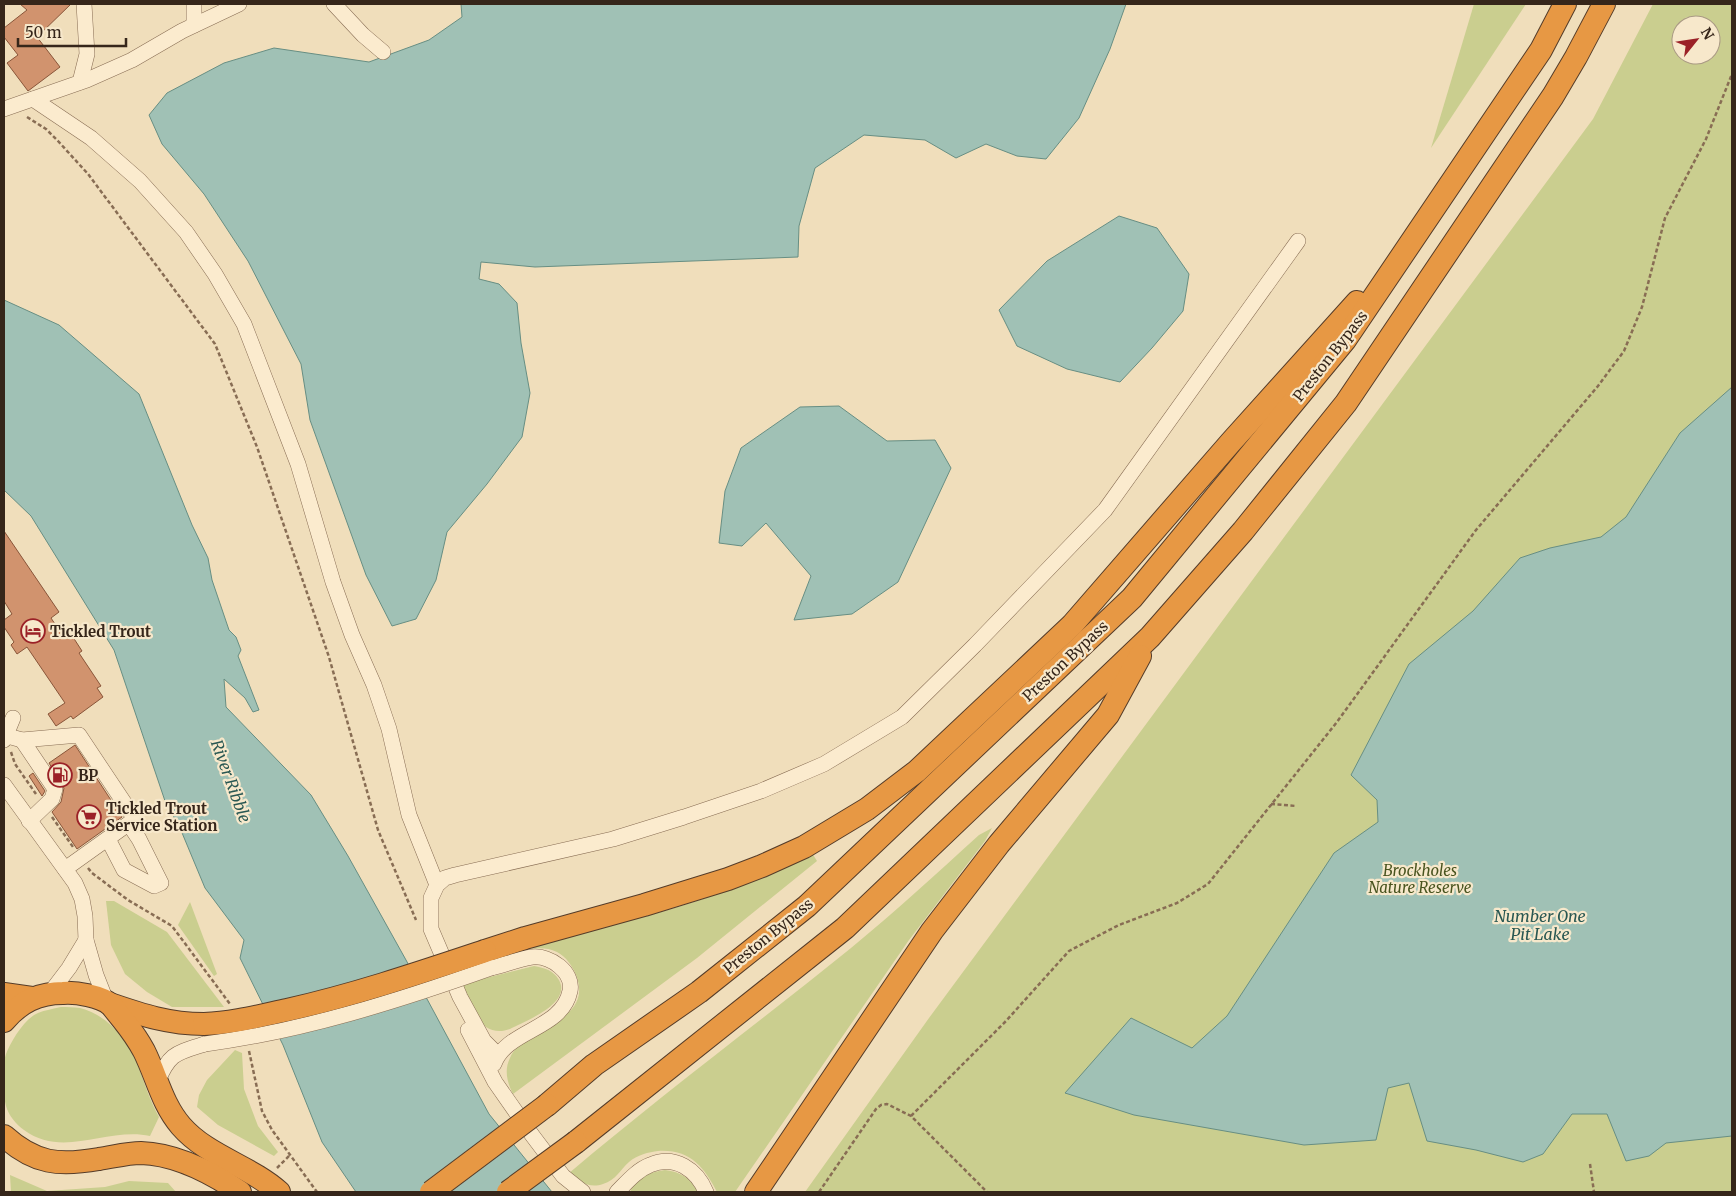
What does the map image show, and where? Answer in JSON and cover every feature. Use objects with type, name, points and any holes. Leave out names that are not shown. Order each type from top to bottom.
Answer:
[{"type":"highway","name":"Preston Bypass","points":[[431,1192],[547,1105],[594,1064],[699,992],[807,906],[1132,598],[1345,340],[1541,50],[1565,4]]},
{"type":"highway","points":[[508,1192],[576,1142],[845,928],[1150,637],[1243,531],[1346,402],[1553,96],[1604,4]]},
{"type":"highway","points":[[4,994],[41,995],[77,992],[156,1019],[188,1024],[205,1034],[241,1020],[315,1004],[488,960],[525,938],[644,905],[728,879],[804,847],[867,809],[917,771],[1072,625],[1231,442],[1413,240]]},
{"type":"highway","points":[[756,1192],[932,931],[1000,844],[1108,716],[1150,637]]},
{"type":"highway","points":[[4,1021],[12,1012],[41,995]]},
{"type":"highway","points":[[109,1003],[134,1034],[144,1051],[156,1083],[172,1115],[191,1136],[203,1145],[279,1192]]},
{"type":"highway","points":[[4,1136],[26,1154],[49,1162],[66,1164],[134,1154],[160,1156],[202,1170],[240,1192]]},
{"type":"street","points":[[80,82],[87,54],[84,4]]},
{"type":"street","points":[[194,4],[194,25]]},
{"type":"street","points":[[4,109],[80,82],[132,60],[194,25],[239,4]]},
{"type":"street","points":[[334,4],[363,35],[383,52]]},
{"type":"street","points":[[33,99],[91,138],[140,181],[186,232],[215,274],[244,324],[298,464],[333,582],[352,635],[374,685],[389,729],[409,815],[437,885]]},
{"type":"street","points":[[498,1055],[484,1040],[460,997],[431,929],[430,904],[437,885],[445,878],[455,875],[613,839],[761,791],[824,764],[902,717],[975,645],[1105,510],[1298,241]]},
{"type":"street","points":[[13,718],[4,737],[22,740],[79,735],[135,820],[65,869]]},
{"type":"street","points":[[22,740],[55,789],[52,799],[29,821]]},
{"type":"street","points":[[4,786],[75,883],[82,899],[86,940],[96,974],[109,1003]]},
{"type":"street","points":[[108,839],[124,870],[154,886],[161,883],[139,839],[129,824]]},
{"type":"street","points":[[41,995],[69,968],[86,940]]},
{"type":"street","points":[[426,945],[494,1080],[563,1176],[583,1192]]},
{"type":"street","points":[[488,960],[533,957],[548,960],[565,971],[571,985],[567,1000],[562,1008],[545,1024],[510,1043],[498,1055],[493,1065],[494,1080]]},
{"type":"street","points":[[156,1083],[172,1056],[205,1034]]},
{"type":"street","points":[[617,1192],[650,1165],[670,1162],[692,1170],[706,1192]]},
{"type":"path","points":[[911,1116],[1006,1021],[1069,951],[1119,926],[1177,903],[1208,884],[1336,722],[1476,530],[1598,386],[1624,351],[1642,307],[1665,218],[1706,139],[1732,74]]},
{"type":"path","points":[[20,116],[27,117],[46,130],[70,152],[215,344],[257,447],[329,657],[378,830],[426,945]]},
{"type":"path","points":[[4,737],[15,764],[92,873],[128,900],[172,926],[231,1006]]},
{"type":"path","points":[[1271,804],[1296,806]]},
{"type":"path","points":[[249,1051],[262,1111],[272,1130],[317,1192]]},
{"type":"path","points":[[819,1192],[876,1109],[881,1105],[887,1104],[911,1116],[987,1192]]},
{"type":"path","points":[[1590,1164],[1594,1192]]},
{"type":"green space","points":[[1474,4],[1526,4],[1431,148]]},
{"type":"green space","name":"Brockholes Nature Reserve","points":[[1653,4],[1732,4],[1732,1192],[805,1192],[929,1018],[1593,119]]},
{"type":"green space","points":[[992,828],[985,841],[909,940],[735,1192],[717,1192],[707,1175],[695,1161],[679,1153],[669,1151],[654,1151],[639,1156],[629,1162],[611,1180],[598,1185],[584,1184],[568,1174],[638,1116],[851,948],[979,835]]},
{"type":"green space","points":[[812,853],[817,861],[697,958],[513,1094],[507,1076],[507,1067],[517,1047],[567,1014],[576,1004],[579,991],[576,975],[563,956],[550,949],[527,949],[703,899],[731,889]]},
{"type":"green space","points":[[106,901],[114,901],[167,932],[224,1007],[172,1007],[147,992],[125,974],[111,945]]},
{"type":"green space","points":[[190,902],[217,974],[214,976],[178,925]]},
{"type":"green space","points":[[534,966],[548,970],[557,977],[561,989],[559,997],[553,1004],[536,1016],[510,1029],[498,1031],[486,1027],[476,1014],[461,984]]},
{"type":"green space","points":[[61,1007],[73,1007],[90,1011],[107,1022],[128,1045],[159,1117],[150,1136],[118,1135],[70,1142],[54,1142],[39,1138],[24,1130],[11,1116],[7,1110],[3,1087],[3,1066],[8,1049],[19,1030],[33,1016],[43,1011]]},
{"type":"green space","points":[[235,1050],[242,1053],[244,1089],[258,1126],[278,1152],[274,1156],[218,1125],[197,1107],[199,1095],[207,1080]]},
{"type":"green space","points":[[665,1170],[685,1176],[699,1192],[630,1192],[644,1176]]},
{"type":"green space","points":[[10,1175],[47,1191],[105,1187],[129,1181],[168,1183],[176,1192],[11,1192]]},
{"type":"water","points":[[461,4],[1126,4],[1110,49],[1079,118],[1046,159],[1017,156],[986,144],[956,158],[925,140],[864,135],[815,168],[799,226],[798,257],[535,267],[481,262],[479,279],[499,284],[517,303],[521,343],[530,393],[522,437],[487,484],[447,532],[436,580],[416,619],[392,626],[366,575],[310,420],[301,364],[248,261],[204,194],[162,144],[149,115],[167,93],[224,63],[274,48],[369,62],[429,40],[462,17]]},
{"type":"water","points":[[1119,216],[1157,228],[1189,274],[1183,311],[1120,382],[1067,369],[1017,346],[999,310],[1047,261]]},
{"type":"water","name":"River Ribble","points":[[4,300],[59,325],[139,394],[192,525],[208,558],[212,580],[229,630],[236,637],[241,650],[238,656],[259,710],[253,712],[245,698],[224,679],[226,707],[311,795],[348,856],[489,1114],[552,1192],[356,1192],[322,1142],[283,1045],[240,958],[244,940],[205,888],[180,828],[165,801],[114,650],[31,516],[4,490]]},
{"type":"water","name":"Number One Pit Lake","points":[[1732,387],[1732,1136],[1666,1143],[1649,1156],[1626,1161],[1607,1114],[1572,1114],[1543,1154],[1523,1162],[1476,1150],[1427,1141],[1409,1083],[1388,1088],[1376,1140],[1304,1145],[1134,1115],[1065,1093],[1131,1018],[1192,1048],[1227,1016],[1334,853],[1378,822],[1377,800],[1351,775],[1409,664],[1473,611],[1520,558],[1550,548],[1601,537],[1626,517],[1680,433]]},
{"type":"water","points":[[839,406],[887,441],[935,440],[951,468],[898,582],[852,614],[794,620],[811,576],[766,523],[742,546],[719,543],[725,491],[741,448],[800,407]]},
{"type":"building","points":[[20,4],[71,4],[37,37],[60,67],[28,91],[7,63],[18,55],[4,37],[4,28],[27,10]]},
{"type":"building","name":"Tickled Trout","points":[[4,531],[59,612],[51,618],[65,639],[71,634],[82,651],[79,653],[101,686],[97,688],[103,697],[73,719],[71,716],[56,726],[48,714],[65,703],[27,647],[17,654],[11,645],[14,642],[4,627],[4,620],[12,614],[4,601]]},
{"type":"building","points":[[75,745],[122,817],[77,849],[52,812],[61,802],[64,788],[49,763]]},
{"type":"building","points":[[33,773],[45,791],[42,796],[29,776]]},
{"type":"place","name":"Tickled Trout","points":[[33,631]]},
{"type":"place","name":"BP","points":[[60,775]]},
{"type":"place","name":"Tickled Trout Service Station","points":[[89,817]]}]
